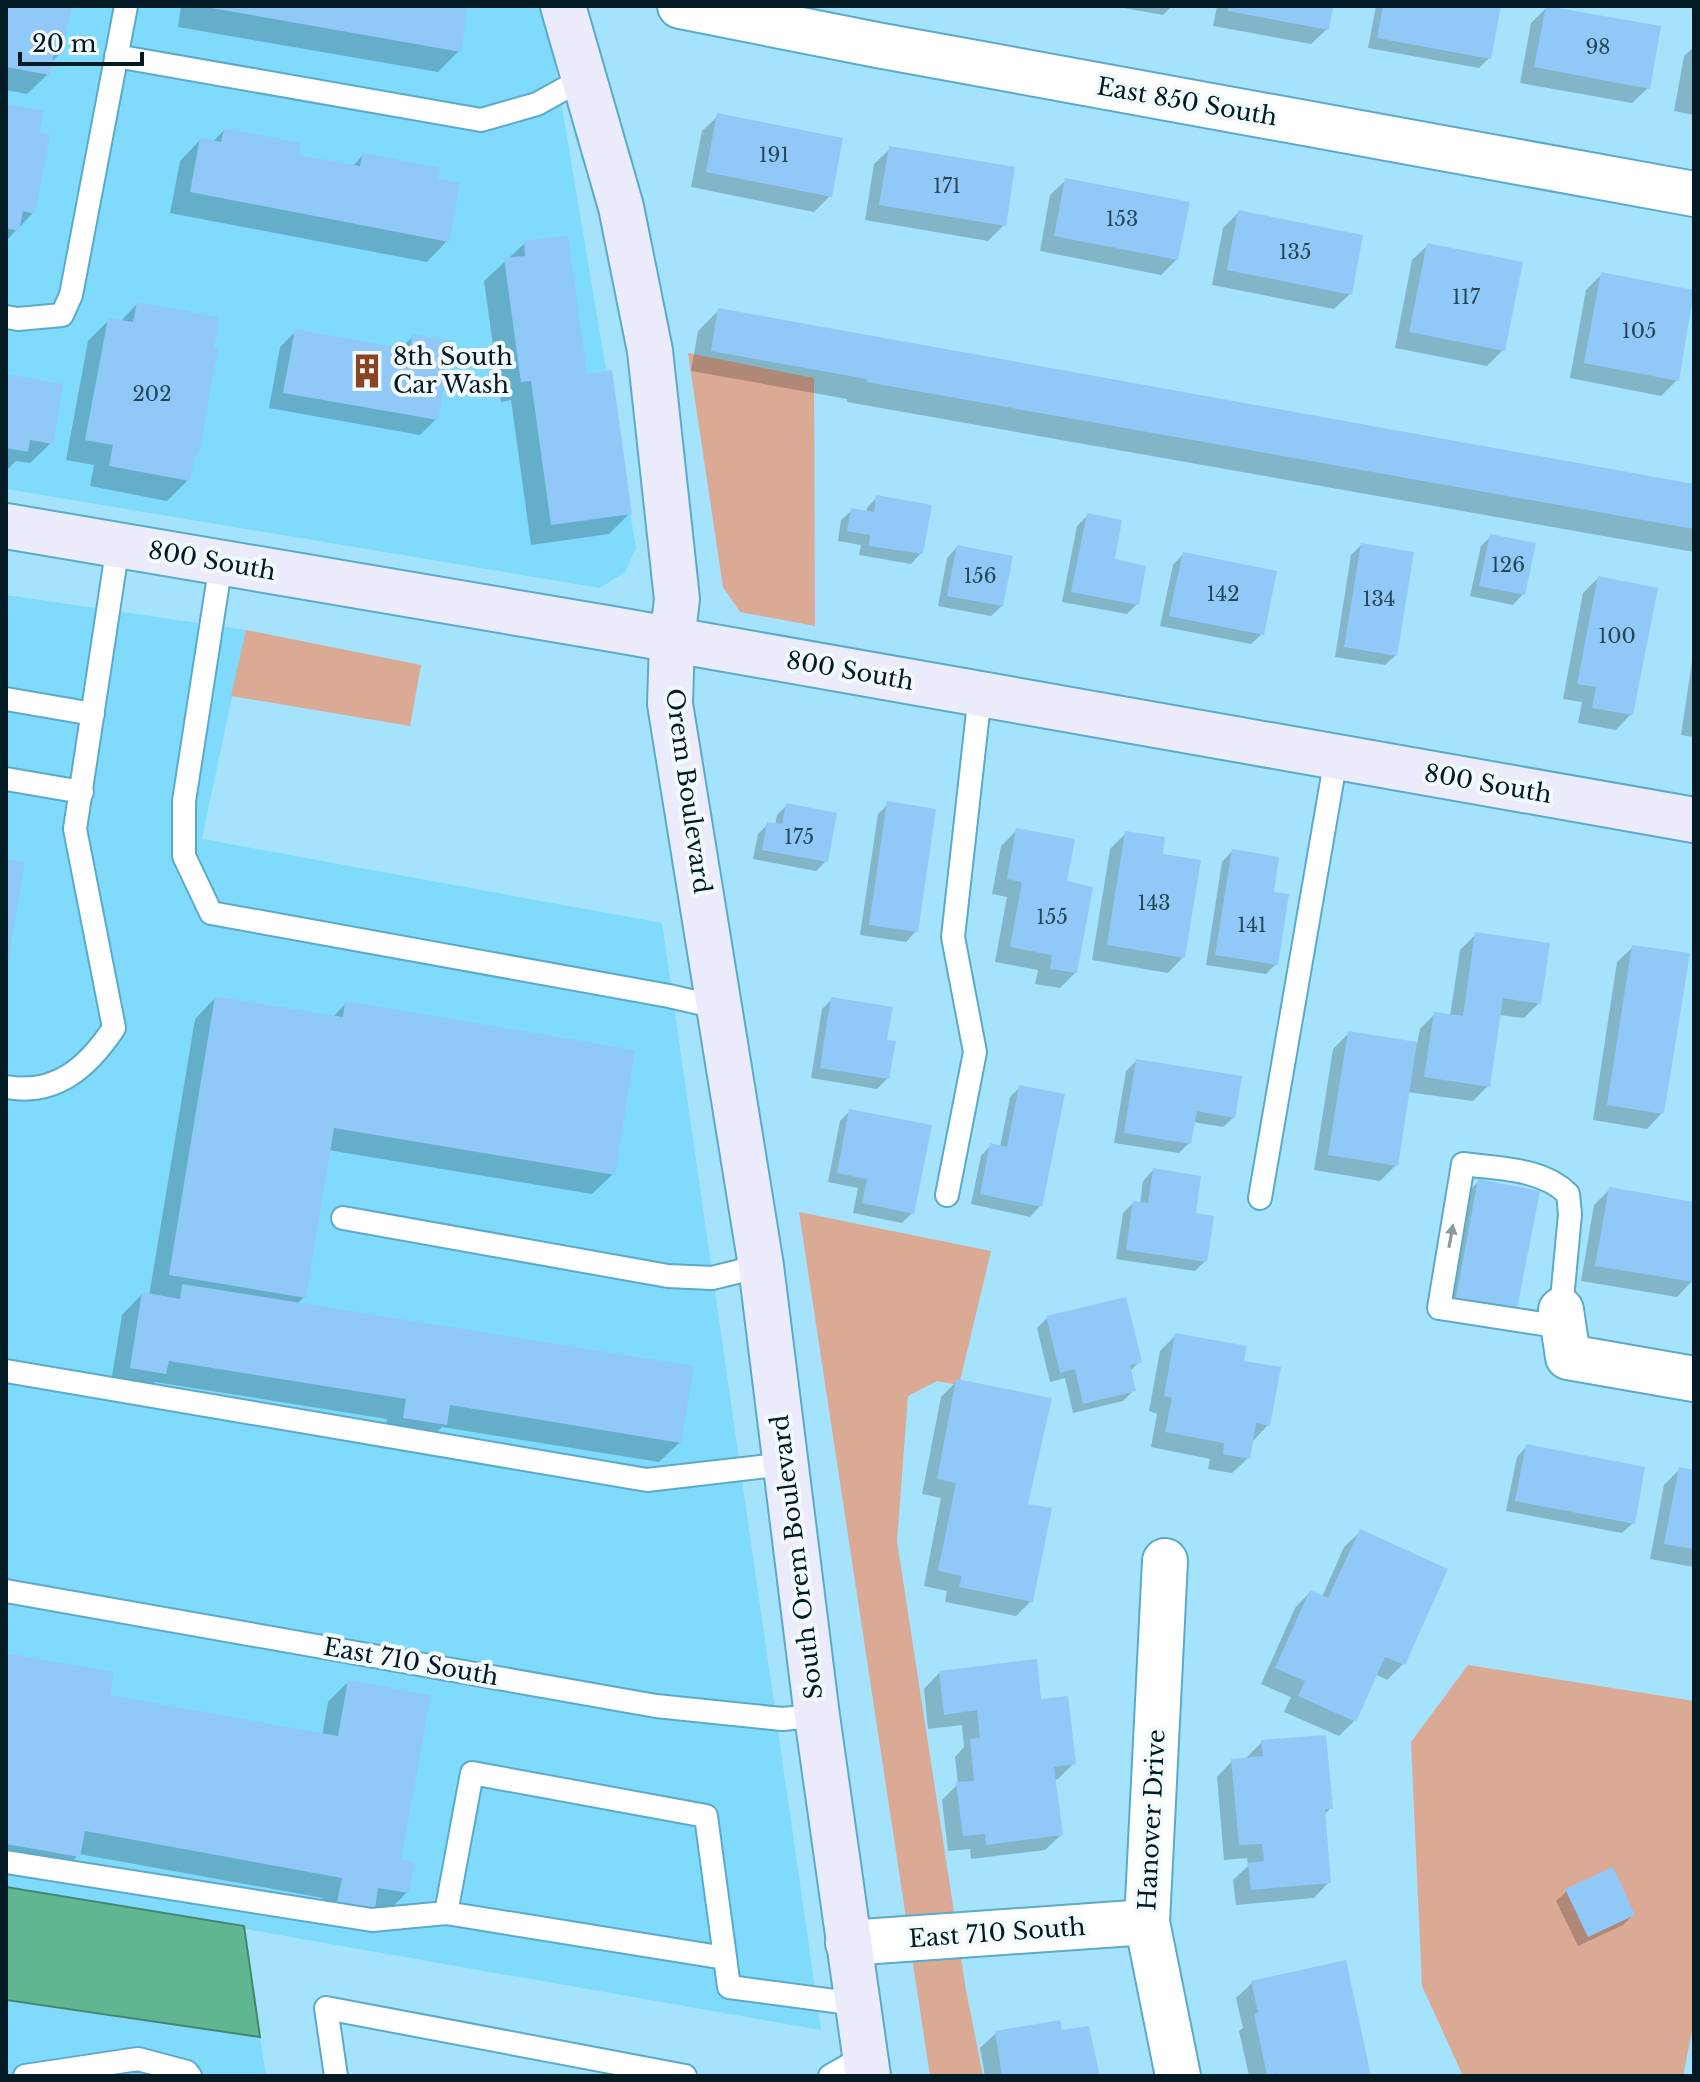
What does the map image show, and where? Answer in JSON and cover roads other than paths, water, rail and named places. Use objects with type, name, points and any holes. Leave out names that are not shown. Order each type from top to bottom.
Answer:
[{"type":"street","points":[[563,6],[582,79]]},
{"type":"street","name":"East 850 South","points":[[680,6],[877,45],[1694,194]]},
{"type":"street","name":"Orem Boulevard","points":[[582,79],[621,207],[650,351],[677,599],[670,704],[724,1024]]},
{"type":"street","name":"800 South","points":[[6,526],[1694,820]]},
{"type":"street","name":"South Orem Boulevard","points":[[724,1024],[761,1266],[817,1716],[857,2004],[854,2069]]},
{"type":"street","points":[[1562,1318],[1568,1357],[1694,1379]]},
{"type":"street","name":"Hanover Drive","points":[[1165,1561],[1147,1922],[1178,2076]]},
{"type":"street","name":"East 710 South","points":[[848,1943],[1147,1922]]},
{"type":"lane","points":[[6,317],[18,319],[62,315],[71,295],[126,6]]},
{"type":"lane","points":[[116,56],[481,120],[537,104],[582,79]]},
{"type":"lane","points":[[6,1087],[18,1089],[60,1082],[95,1056],[114,1028],[75,829],[118,545]]},
{"type":"lane","points":[[221,563],[184,801],[184,856],[211,913],[669,996],[724,1024]]},
{"type":"lane","points":[[947,1195],[975,1052],[953,937],[980,694]]},
{"type":"lane","points":[[6,699],[93,714]]},
{"type":"lane","points":[[1260,1198],[1336,758]]},
{"type":"lane","points":[[6,779],[82,792]]},
{"type":"lane","points":[[1463,1164],[1527,1172],[1556,1182],[1568,1194],[1570,1214],[1562,1318],[1439,1308],[1463,1164]]},
{"type":"lane","points":[[343,1218],[668,1276],[712,1278],[761,1266]]},
{"type":"lane","points":[[6,1371],[647,1480],[786,1464]]},
{"type":"lane","name":"East 710 South","points":[[6,1591],[656,1706],[782,1719],[817,1716]]},
{"type":"lane","points":[[446,1913],[472,1773],[706,1816],[729,1987],[857,2004]]},
{"type":"lane","points":[[6,1862],[372,1920],[446,1913],[725,1958]]},
{"type":"lane","points":[[336,2076],[326,2008],[685,2076]]},
{"type":"lane","points":[[25,2076],[138,2059],[187,2072],[190,2076]]},
{"type":"place","name":"8th South Car Wash","points":[[367,371]]}]
